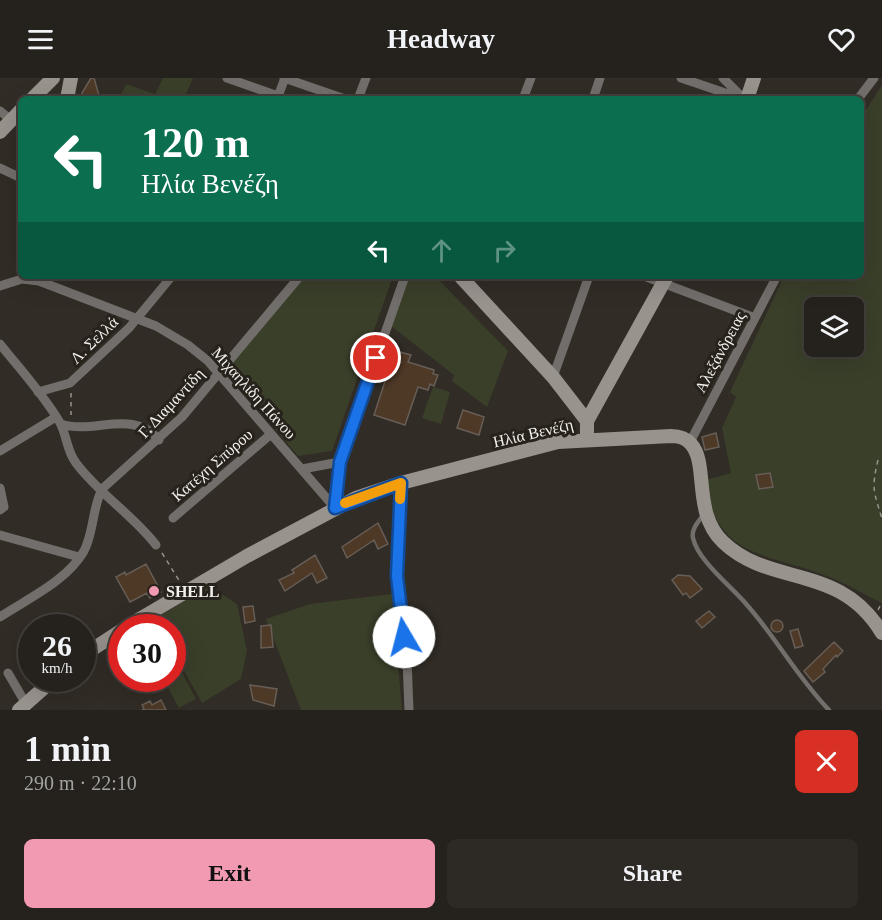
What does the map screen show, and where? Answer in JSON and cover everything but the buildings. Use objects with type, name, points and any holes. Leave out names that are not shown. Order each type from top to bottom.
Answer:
[{"type":"street","points":[[35,96],[53,78]]},
{"type":"street","points":[[68,96],[71,78]]},
{"type":"street","points":[[227,78],[273,96]]},
{"type":"street","points":[[279,96],[284,78],[336,96]]},
{"type":"street","points":[[359,96],[366,78]]},
{"type":"street","points":[[524,96],[531,78]]},
{"type":"street","points":[[594,96],[600,78]]},
{"type":"street","points":[[681,78],[736,96]]},
{"type":"street","points":[[723,78],[742,96]]},
{"type":"street","points":[[746,96],[754,78]]},
{"type":"street","points":[[860,96],[874,78]]},
{"type":"street","points":[[0,132],[15,113]]},
{"type":"street","points":[[0,168],[18,177]]},
{"type":"street","name":"Μιχαηλίδη Πάνου","points":[[0,286],[22,279]]},
{"type":"street","name":"Μιχαηλίδη Πάνου","points":[[42,279],[175,336],[208,361],[335,508]]},
{"type":"street","name":"Λ. Σελλά","points":[[38,392],[70,383],[136,319],[169,279]]},
{"type":"street","name":"Γ. Διαμαντίδη","points":[[102,489],[159,440],[218,375],[298,279]]},
{"type":"street","points":[[335,508],[340,462],[404,279]]},
{"type":"street","points":[[463,279],[553,377],[586,421]]},
{"type":"street","points":[[553,377],[588,279]]},
{"type":"street","points":[[587,438],[586,421],[665,279],[755,318]]},
{"type":"street","name":"Αλεξάνδρειας","points":[[690,442],[775,279]]},
{"type":"street","points":[[0,344],[59,420],[68,448],[76,463],[156,545]]},
{"type":"street","points":[[59,420],[72,427],[124,423],[143,426],[159,440]]},
{"type":"street","points":[[0,451],[59,420]]},
{"type":"street","name":"Κατέχη Σπύρου","points":[[173,518],[271,434]]},
{"type":"street","name":"Ηλία Βενέζη","points":[[148,614],[335,508],[401,483],[558,442],[587,438],[670,436],[690,442]]},
{"type":"street","points":[[690,442],[697,455],[706,512],[713,528],[729,547],[761,563],[809,578],[843,593],[866,610],[882,633]]},
{"type":"street","points":[[302,469],[340,462]]},
{"type":"street","points":[[401,483],[397,576],[410,710]]},
{"type":"street","points":[[0,488],[2,508]]},
{"type":"street","points":[[0,617],[57,579],[79,557],[87,540],[94,505],[102,489]]},
{"type":"street","points":[[0,534],[79,557]]},
{"type":"street","points":[[8,673],[23,707],[40,692]]},
{"type":"lane","points":[[706,512],[694,527],[693,541],[717,576],[747,605],[810,690],[829,710]]},
{"type":"path","points":[[70,383],[72,427]]},
{"type":"path","points":[[878,460],[872,484],[874,499],[882,519]]},
{"type":"path","points":[[156,545],[177,576],[183,594]]},
{"type":"green space","points":[[163,78],[193,78],[185,96],[120,96],[126,84],[155,94]]},
{"type":"green space","points":[[882,85],[882,603],[831,578],[763,556],[746,548],[731,538],[720,524],[711,505],[706,480],[731,473],[722,428],[736,397],[730,392],[783,279],[864,279],[864,113]]},
{"type":"green space","points":[[301,279],[392,279],[332,451],[298,456],[225,370]]},
{"type":"green space","points":[[406,279],[438,279],[508,351],[487,407],[452,381],[454,375],[391,326]]},
{"type":"green space","points":[[433,387],[450,392],[441,424],[422,418]]},
{"type":"green space","points":[[209,586],[237,604],[247,651],[241,679],[202,703],[186,674],[186,614],[163,614]]},
{"type":"green space","points":[[392,594],[402,710],[301,710],[266,619],[310,604]]},
{"type":"green space","points":[[186,680],[196,699],[179,708],[170,692],[186,692]]},
{"type":"slow traffic","points":[[345,503],[401,483],[400,499]]},
{"type":"place","name":"SHELL","points":[[154,591]]},
{"type":"route","points":[[376,358],[340,462],[335,508],[356,498],[401,483],[397,576],[404,637]]}]
